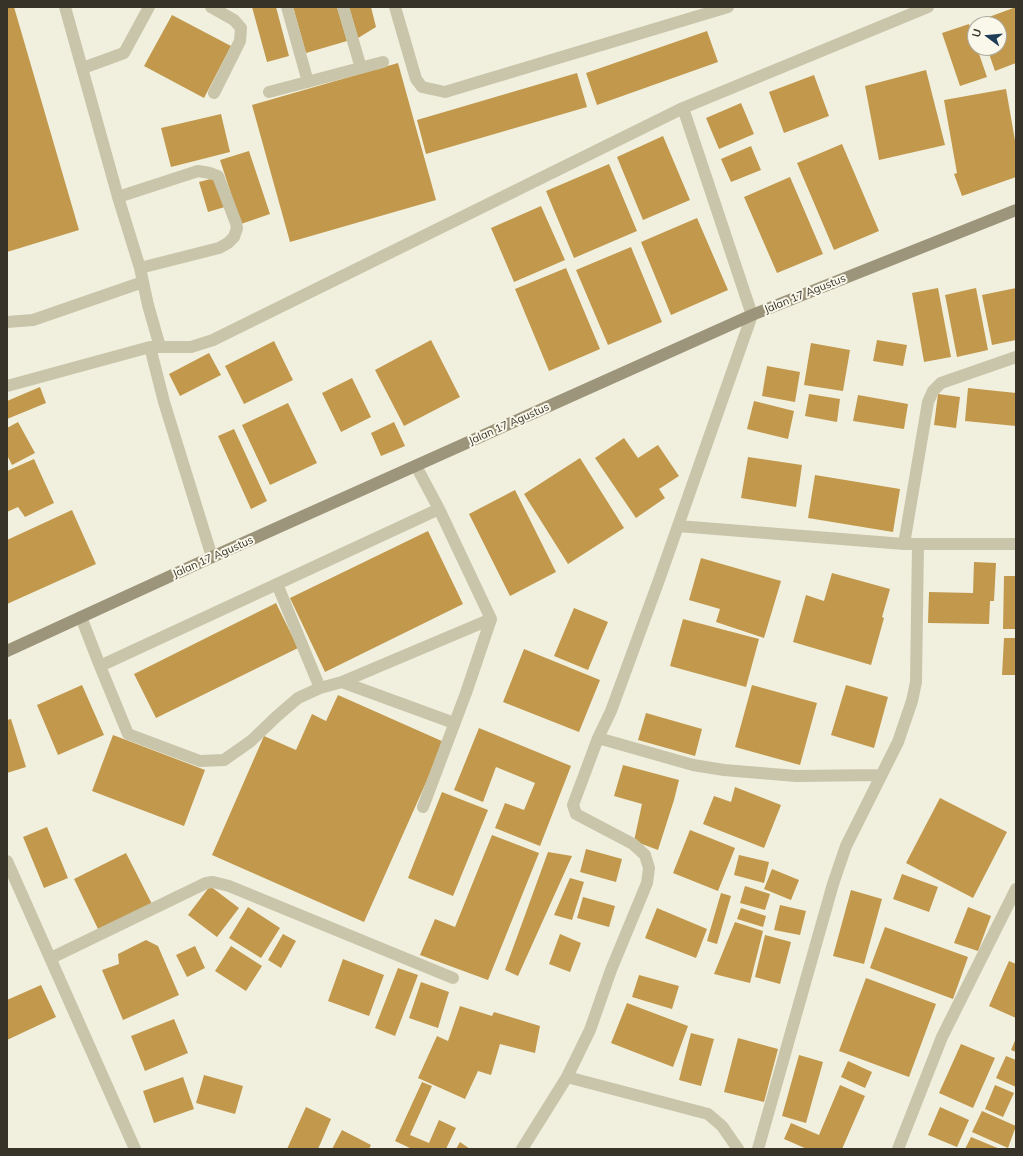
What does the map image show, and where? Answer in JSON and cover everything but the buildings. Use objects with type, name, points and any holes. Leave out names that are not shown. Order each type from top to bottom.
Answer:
[{"type":"street","points":[[65,7],[118,197],[140,268],[164,402],[212,557]]},
{"type":"street","points":[[83,68],[124,53],[149,7]]},
{"type":"street","points":[[211,7],[234,20],[241,28],[240,41],[214,93]]},
{"type":"street","points":[[287,7],[308,82]]},
{"type":"street","points":[[344,7],[361,68]]},
{"type":"street","points":[[395,7],[416,79],[422,87],[445,92],[728,7]]},
{"type":"street","points":[[7,386],[155,347],[191,347],[213,340],[683,108],[928,7]]},
{"type":"street","points":[[269,92],[383,62]]},
{"type":"street","points":[[522,1149],[567,1077],[590,1030],[611,970],[646,884],[649,868],[645,855],[633,844],[576,814],[573,805],[598,738],[611,711],[752,315],[683,108]]},
{"type":"street","points":[[118,197],[198,171],[210,173],[218,176],[236,223],[237,228],[234,237],[228,243],[218,248],[140,268]]},
{"type":"street","name":"Jalan 17 Agustus","points":[[7,651],[212,557],[752,315],[1016,210]]},
{"type":"street","points":[[7,322],[32,320],[143,282]]},
{"type":"street","points":[[904,544],[928,402],[933,392],[941,383],[1016,357]]},
{"type":"street","points":[[416,466],[439,509],[491,619],[424,807]]},
{"type":"street","points":[[100,666],[439,509]]},
{"type":"street","points":[[678,526],[904,544],[1016,544]]},
{"type":"street","points":[[758,1149],[833,884],[846,846],[898,742],[912,701],[916,682],[918,544]]},
{"type":"street","points":[[277,584],[320,688]]},
{"type":"street","points":[[81,617],[128,734],[200,761],[224,760],[251,741],[298,698],[320,688],[342,682],[491,619]]},
{"type":"street","points":[[342,682],[454,723]]},
{"type":"street","points":[[598,738],[693,765],[724,770],[796,776],[882,775]]},
{"type":"street","points":[[7,861],[135,1149]]},
{"type":"street","points":[[51,958],[206,883],[213,882],[228,886],[453,978]]},
{"type":"street","points":[[898,1149],[942,1037],[1016,888]]},
{"type":"street","points":[[567,1077],[708,1114],[722,1126],[738,1149]]}]
